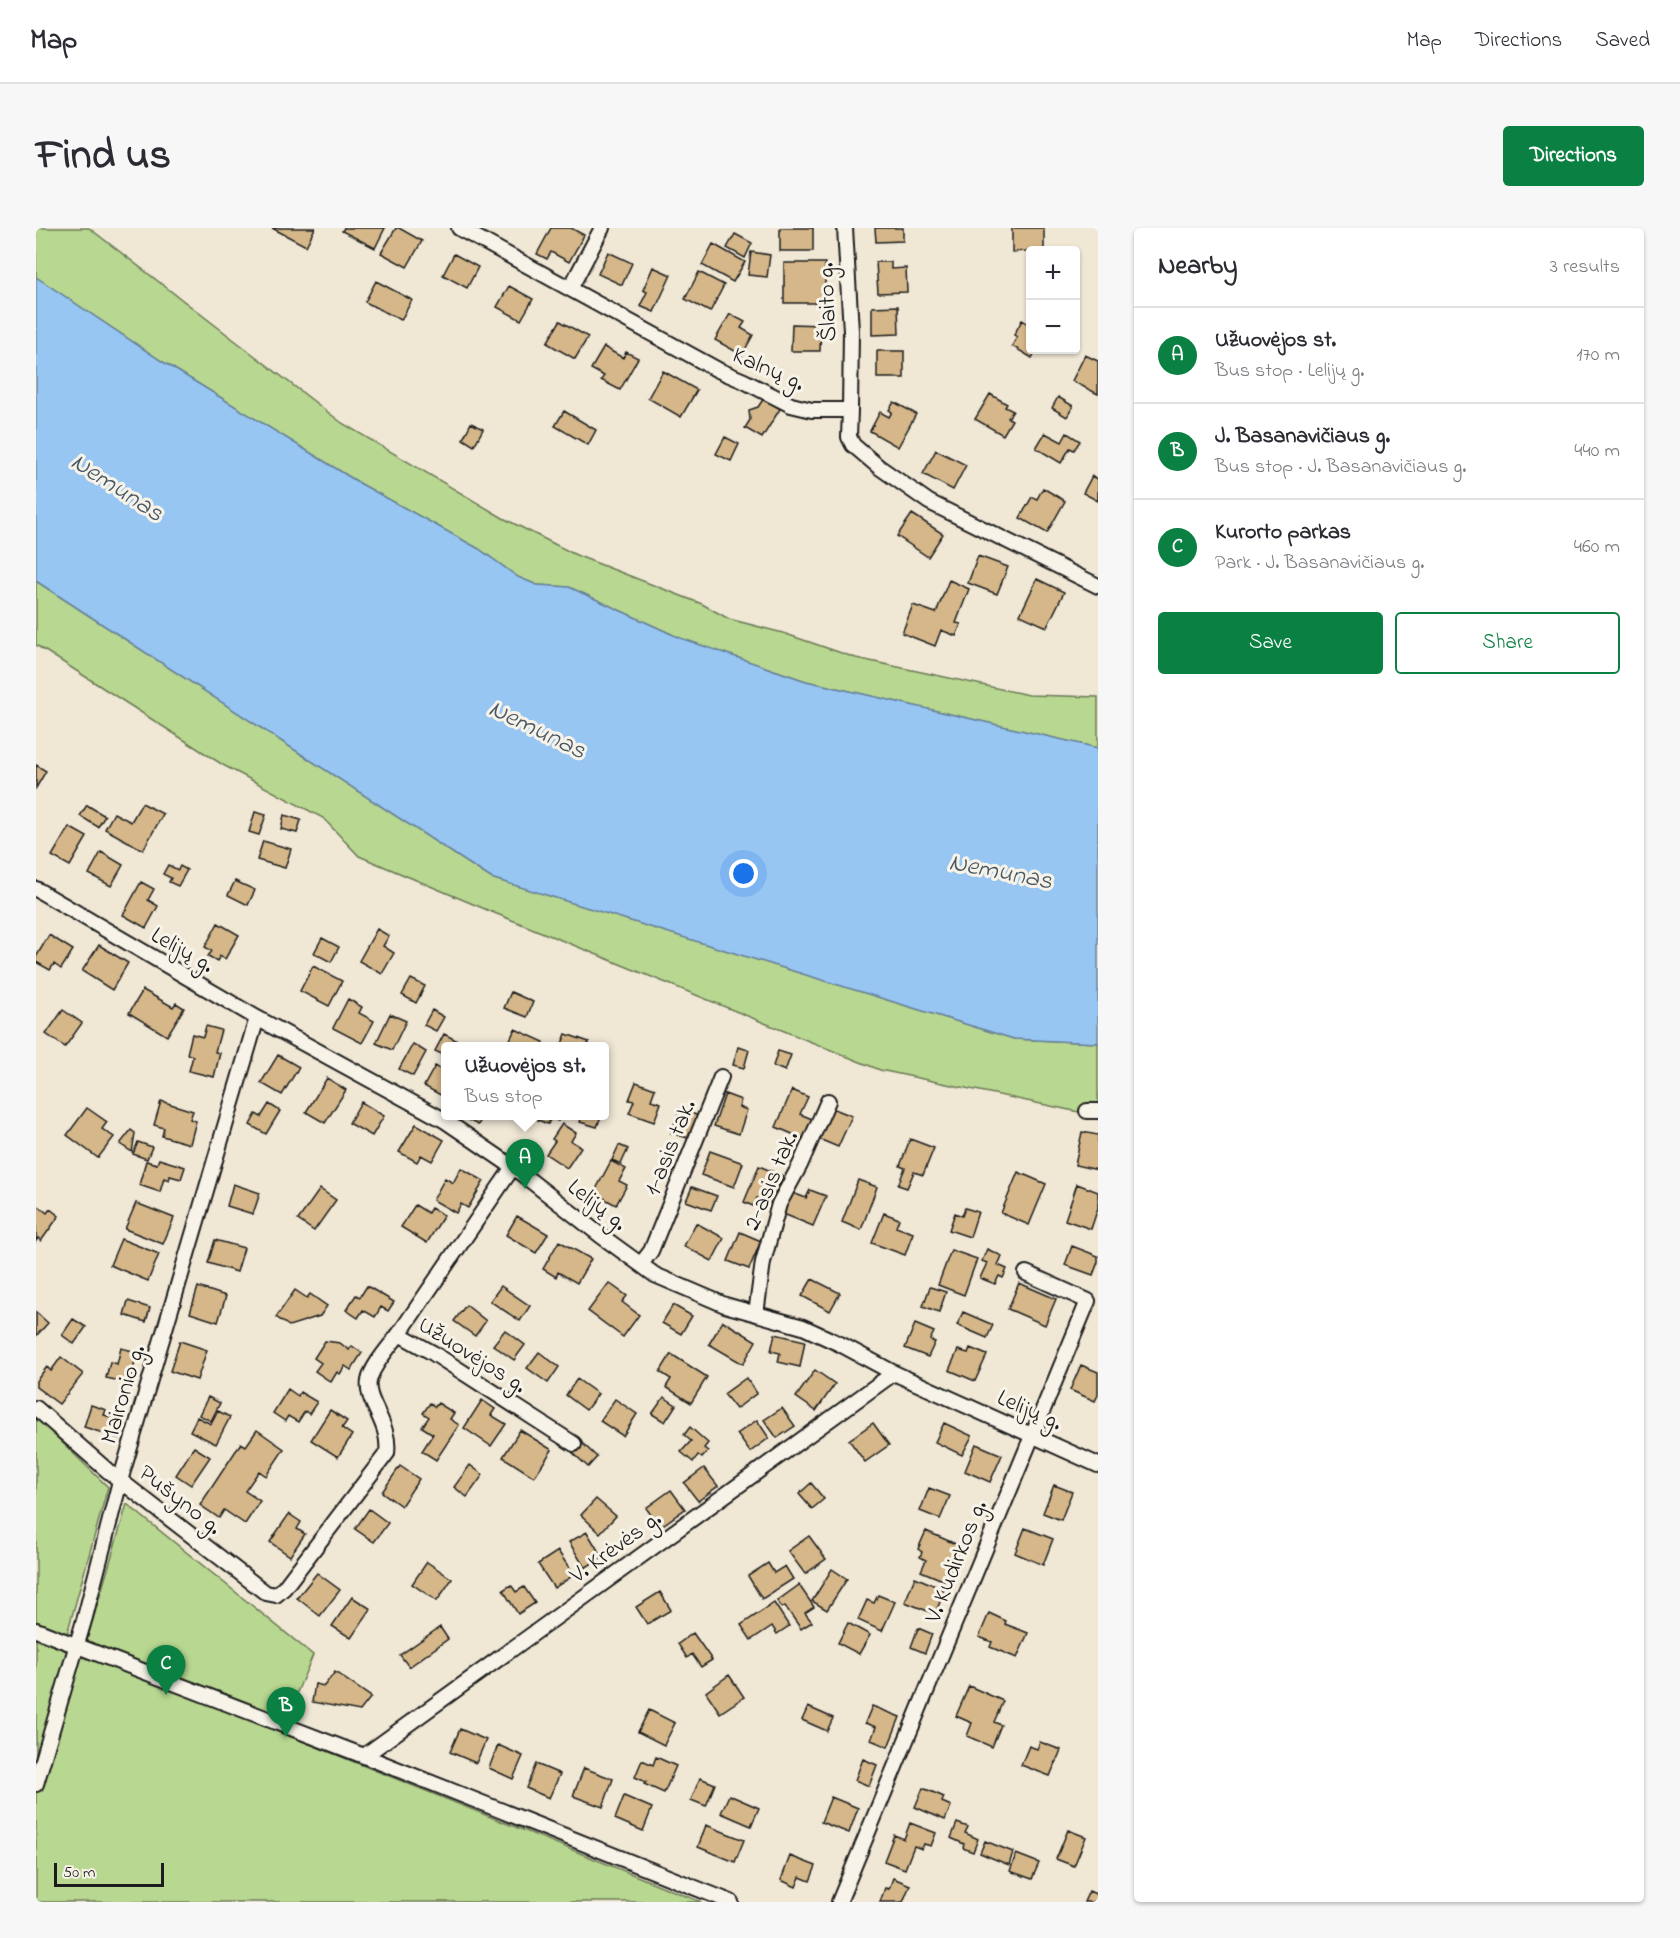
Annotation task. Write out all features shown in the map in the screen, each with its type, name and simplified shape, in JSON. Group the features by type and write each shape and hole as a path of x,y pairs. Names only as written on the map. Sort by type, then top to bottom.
{"street":[{"name":"Kalnų g.","path":"459,228 718,370 790,405 812,410 850,410"},
{"path":"570,289 602,228"},
{"name":"Šlaito g.","path":"845,228 851,331 850,410"},
{"path":"850,410 849,437 853,445 879,467 929,502 1098,586"},
{"name":"Lelijų g.","path":"36,890 257,1018 441,1118"},
{"name":"Maironio g.","path":"36,1784 76,1647 120,1480 257,1018"},
{"name":"1-asis tak.","path":"641,1264 651,1251 721,1077"},
{"name":"2-asis tak.","path":"756,1314 763,1262 779,1204 800,1165 828,1101"},
{"name":"Lelijų g.","path":"444,1120 513,1167 655,1275 725,1305 803,1328 842,1345 894,1373 1098,1465"},
{"path":"399,1334 513,1167"},
{"name":"V. Kudirkos g.","path":"839,1902 1088,1300 1026,1273"},
{"name":"Užuovėjos g.","path":"276,1595 284,1588 387,1453 389,1443 387,1431 368,1391 369,1379 399,1334 433,1353 574,1444"},
{"name":"V. Krėvės g.","path":"364,1756 894,1373"},
{"name":"Pušyno g.","path":"36,1408 120,1480 266,1593 276,1595"},
{"path":"36,1630 364,1756 731,1902"}],"green space":[{"path":"36,228 89,228 342,423 503,518 576,555 702,604 729,619 783,633 856,658 1029,695 1098,697 1098,748 806,681 680,638 569,587 537,585 517,577 479,549 361,484 163,362 36,277"},
{"path":"36,581 491,878 1014,1039 1098,1043 1098,1116 880,1070 359,856 323,818 223,765 36,645"},
{"path":"36,1417 108,1487 67,1634 36,1621"},
{"path":"127,1504 313,1655 280,1732 701,1902 36,1902 36,1639 82,1657"}],"water":[{"name":"Nemunas","path":"36,277 163,362 361,484 479,549 518,577 537,585 569,587 680,638 806,681 1098,748 1098,1043 1014,1039 491,878 36,581"}],"building":[{"path":"272,228 315,228 306,246"},
{"path":"344,228 385,228 375,248 342,231"},
{"path":"396,228 422,241 407,267 381,253"},
{"path":"551,228 571,228 584,235 569,262 551,252 547,259 537,254"},
{"path":"780,228 813,228 813,251 780,251"},
{"path":"875,228 903,228 903,241 876,242"},
{"path":"1012,228 1044,228 1044,246 1026,246 1026,251 1012,252"},
{"path":"735,234 752,243 745,258 727,248"},
{"path":"713,244 745,262 733,282 702,265"},
{"path":"608,252 632,263 622,285 598,274"},
{"path":"751,252 770,255 767,277 748,275"},
{"path":"454,254 478,267 467,288 443,275"},
{"path":"876,262 891,262 891,269 906,268 907,292 878,293"},
{"path":"784,263 825,263 825,303 784,303"},
{"path":"653,267 671,275 654,312 640,306 647,292 643,290"},
{"path":"699,272 724,285 710,312 685,299"},
{"path":"376,281 412,300 401,320 365,302"},
{"path":"509,286 533,299 521,320 497,307"},
{"path":"898,306 899,334 872,335 872,307"},
{"path":"730,314 745,322 741,328 753,335 742,355 715,340"},
{"path":"1022,320 1026,322 1026,354 1034,354 1032,358 1012,346 1017,337 1014,335"},
{"path":"560,321 588,337 575,359 547,343"},
{"path":"792,324 821,325 820,351 791,351"},
{"path":"604,347 623,358 626,352 638,358 620,390 601,380 604,376 591,369"},
{"path":"877,351 904,351 904,378 877,378"},
{"path":"1085,355 1098,361 1098,394 1072,381"},
{"path":"663,371 697,390 681,417 648,398"},
{"path":"990,394 1007,404 1005,407 1013,411 1008,418 1012,420 1003,435 975,419"},
{"path":"1058,397 1073,406 1067,417 1052,408"},
{"path":"764,398 780,409 762,438 745,428 750,420 749,410 758,407"},
{"path":"894,402 916,414 898,447 870,431 880,412 889,417 892,412 889,410"},
{"path":"564,411 596,430 588,445 555,426"},
{"path":"471,423 483,429 474,446 463,439"},
{"path":"1045,433 1062,442 1067,433 1080,441 1074,450 1070,448 1061,463 1036,448"},
{"path":"725,437 739,444 731,461 716,454"},
{"path":"936,450 966,465 953,490 923,474"},
{"path":"1092,476 1098,479 1098,501 1083,493"},
{"path":"1043,488 1065,501 1047,533 1020,518 1032,497 1037,499"},
{"path":"912,514 943,534 928,557 897,536"},
{"path":"978,556 1008,567 997,594 968,583"},
{"path":"1037,579 1064,592 1047,627 1020,615"},
{"path":"949,580 969,589 956,623 961,624 956,636 941,630 935,646 902,633 913,605 936,613"},
{"path":"36,765 46,771 36,788"},
{"path":"142,803 163,814 143,850 105,829 114,813 131,822"},
{"path":"87,805 105,816 98,827 80,816"},
{"path":"255,812 266,815 259,835 249,832"},
{"path":"284,815 301,820 297,833 281,829"},
{"path":"69,827 87,837 70,866 52,856"},
{"path":"263,841 291,849 285,868 257,860"},
{"path":"101,852 123,865 111,886 89,874"},
{"path":"168,865 178,870 180,866 187,870 178,886 169,882 171,878 163,874"},
{"path":"235,881 255,890 248,905 228,895"},
{"path":"141,882 154,889 148,900 158,906 146,928 123,915"},
{"path":"218,923 239,935 225,959 220,956 217,961 208,956 212,951 205,947"},
{"path":"377,929 389,936 383,946 394,953 382,974 359,961"},
{"path":"49,935 73,950 61,969 54,964 50,970 36,962 36,957"},
{"path":"322,938 339,947 331,962 314,953"},
{"path":"99,945 128,963 112,990 82,971"},
{"path":"313,966 342,981 329,1006 300,991"},
{"path":"411,979 425,986 416,1003 402,995"},
{"path":"143,990 173,1007 176,1003 184,1008 167,1036 129,1013"},
{"path":"511,992 533,1002 527,1017 504,1008"},
{"path":"348,999 362,1007 359,1013 374,1021 362,1043 333,1028"},
{"path":"63,1010 82,1023 65,1047 46,1034"},
{"path":"432,1010 444,1017 436,1031 424,1025"},
{"path":"390,1014 406,1021 392,1050 376,1043"},
{"path":"206,1026 221,1030 215,1052 220,1053 214,1077 189,1071 193,1056 187,1054 192,1034 203,1037"},
{"path":"515,1029 544,1042 509,1042"},
{"path":"444,1034 456,1040 455,1042 441,1042 441,1054 435,1051"},
{"path":"566,1034 589,1042 563,1042"},
{"path":"413,1044 426,1052 413,1076 399,1069"},
{"path":"738,1047 749,1050 744,1068 733,1065"},
{"path":"778,1051 791,1055 785,1071 773,1066"},
{"path":"278,1055 299,1067 282,1095 261,1083"},
{"path":"435,1066 441,1069 441,1095 424,1086"},
{"path":"327,1078 346,1090 325,1123 306,1112"},
{"path":"636,1082 655,1089 651,1100 661,1103 654,1122 629,1113 634,1101 629,1100"},
{"path":"792,1090 808,1097 800,1114 812,1119 804,1139 776,1127"},
{"path":"725,1094 741,1100 739,1107 747,1110 739,1134 714,1126"},
{"path":"161,1101 193,1111 190,1119 196,1121 190,1144 162,1136 164,1128 154,1125"},
{"path":"361,1102 384,1116 372,1136 349,1123"},
{"path":"269,1104 280,1111 266,1134 250,1125 256,1114 261,1117"},
{"path":"87,1108 107,1122 102,1129 114,1137 98,1158 67,1135"},
{"path":"832,1108 852,1116 838,1147 819,1139"},
{"path":"680,1109 699,1116 691,1139 671,1133"},
{"path":"468,1120 481,1120 478,1125"},
{"path":"538,1120 550,1120 548,1124"},
{"path":"581,1120 600,1120 597,1127 580,1122"},
{"path":"416,1124 444,1140 432,1161 421,1155 417,1162 399,1152"},
{"path":"562,1124 576,1133 571,1141 581,1147 567,1168 546,1154 555,1141 552,1139"},
{"path":"131,1130 135,1133 132,1152 120,1144"},
{"path":"1082,1132 1098,1135 1098,1170 1075,1165"},
{"path":"910,1139 934,1148 923,1175 914,1172 907,1188 898,1185 905,1168 900,1166"},
{"path":"138,1142 152,1147 147,1159 133,1154"},
{"path":"619,1145 628,1149 621,1164 612,1160"},
{"path":"710,1151 743,1163 734,1187 701,1175"},
{"path":"159,1159 185,1167 181,1179 170,1176 169,1180 164,1178 160,1192 139,1185 146,1161 157,1164"},
{"path":"611,1161 626,1169 619,1181 627,1185 616,1205 594,1193"},
{"path":"759,1166 783,1176 771,1204 757,1198 753,1206 744,1202"},
{"path":"461,1168 484,1181 468,1208 461,1204 456,1213 433,1200 445,1178 453,1183"},
{"path":"1018,1172 1046,1184 1029,1225 1001,1213"},
{"path":"858,1180 877,1187 861,1230 842,1222"},
{"path":"233,1184 260,1193 253,1214 227,1206"},
{"path":"1077,1184 1098,1192 1098,1208 1091,1229 1065,1220"},
{"path":"692,1187 717,1196 711,1210 686,1201"},
{"path":"320,1189 336,1200 314,1231 298,1220"},
{"path":"810,1190 826,1196 813,1226 781,1213 790,1192 806,1198"},
{"path":"136,1203 174,1218 163,1244 125,1229"},
{"path":"36,1204 47,1213 50,1209 59,1216 41,1241 38,1238 36,1241"},
{"path":"415,1205 428,1213 431,1208 444,1215 427,1243 401,1227"},
{"path":"965,1208 978,1212 970,1237 949,1230 955,1213 962,1216"},
{"path":"884,1213 899,1219 896,1227 913,1233 905,1255 872,1243"},
{"path":"517,1216 548,1234 536,1253 506,1235"},
{"path":"696,1223 724,1238 712,1261 684,1246"},
{"path":"740,1232 761,1241 749,1269 728,1261"},
{"path":"121,1239 159,1254 148,1281 110,1265"},
{"path":"215,1240 244,1248 237,1272 208,1263"},
{"path":"559,1241 591,1259 577,1283 558,1272 556,1277 543,1269"},
{"path":"1072,1246 1098,1256 1093,1275 1065,1265"},
{"path":"987,1249 1002,1256 998,1265 1007,1269 1003,1278 999,1276 995,1284 980,1278 987,1263 982,1261"},
{"path":"951,1250 977,1259 964,1295 938,1285"},
{"path":"812,1279 840,1293 830,1311 802,1296"},
{"path":"609,1283 627,1296 622,1302 639,1315 623,1337 588,1311"},
{"path":"1019,1283 1056,1299 1045,1325 1008,1309"},
{"path":"367,1286 394,1302 388,1311 381,1307 375,1317 363,1310 358,1318 346,1310 356,1295 360,1297"},
{"path":"501,1286 530,1306 520,1321 490,1301"},
{"path":"198,1287 226,1296 218,1322 190,1313"},
{"path":"930,1287 946,1292 939,1312 923,1306"},
{"path":"295,1290 307,1298 310,1294 327,1306 320,1316 289,1326 276,1317"},
{"path":"128,1301 150,1308 146,1322 124,1315"},
{"path":"466,1305 486,1321 475,1336 454,1321"},
{"path":"673,1305 692,1316 681,1334 662,1323"},
{"path":"36,1312 48,1323 36,1336"},
{"path":"963,1312 993,1325 987,1338 957,1325"},
{"path":"73,1319 86,1327 74,1344 62,1335"},
{"path":"723,1321 756,1341 743,1364 709,1344"},
{"path":"915,1324 934,1332 930,1340 935,1342 928,1357 905,1348"},
{"path":"505,1330 525,1345 514,1360 493,1345"},
{"path":"775,1334 805,1341 800,1367 778,1362 780,1353 771,1351"},
{"path":"180,1341 207,1350 197,1380 170,1371"},
{"path":"325,1341 340,1343 349,1350 352,1346 362,1353 351,1370 345,1366 340,1374 337,1372 331,1382 315,1371 321,1363 314,1358"},
{"path":"121,1348 137,1352 130,1383 106,1378 110,1362 117,1364"},
{"path":"970,1348 987,1355 975,1381 949,1370 958,1350 968,1353"},
{"path":"539,1352 559,1367 548,1383 527,1368"},
{"path":"671,1354 707,1377 691,1403 666,1387 671,1379 660,1372"},
{"path":"61,1357 83,1374 59,1404 36,1387 36,1381 47,1367 51,1371"},
{"path":"1081,1365 1098,1372 1098,1395 1095,1401 1070,1390"},
{"path":"815,1370 835,1384 816,1411 796,1397"},
{"path":"746,1378 757,1393 736,1409 724,1394"},
{"path":"577,1379 598,1394 586,1410 566,1395"},
{"path":"288,1389 298,1396 300,1392 317,1402 309,1414 305,1411 298,1422 288,1416 285,1421 273,1413"},
{"path":"208,1397 220,1403 211,1421 199,1415"},
{"path":"664,1397 676,1405 665,1422 652,1414"},
{"path":"615,1399 637,1414 623,1436 600,1421"},
{"path":"482,1400 495,1409 491,1415 506,1424 491,1446 464,1428"},
{"path":"430,1403 435,1407 438,1403 454,1413 450,1419 459,1425 436,1460 422,1451 433,1434 422,1427 429,1417 423,1413"},
{"path":"91,1405 106,1410 104,1415 124,1421 119,1438 84,1427"},
{"path":"782,1408 795,1426 777,1438 764,1420"},
{"path":"330,1410 347,1421 342,1428 352,1435 338,1457 311,1440"},
{"path":"218,1411 230,1417 216,1444 190,1431 197,1417 211,1424"},
{"path":"757,1420 769,1438 750,1452 737,1434"},
{"path":"873,1423 889,1445 865,1462 849,1440"},
{"path":"944,1423 972,1436 962,1455 935,1442"},
{"path":"690,1427 708,1443 704,1448 708,1451 702,1458 698,1455 693,1462 681,1452 691,1441 684,1435"},
{"path":"257,1430 284,1449 266,1476 259,1471 245,1491 260,1501 245,1524 224,1510 219,1518 200,1505 241,1443 246,1446"},
{"path":"520,1430 552,1450 534,1477 503,1457"},
{"path":"581,1442 597,1457 588,1467 572,1452"},
{"path":"976,1444 1002,1455 990,1482 965,1471"},
{"path":"194,1447 210,1457 191,1485 176,1475"},
{"path":"470,1465 483,1475 467,1497 454,1487"},
{"path":"400,1466 419,1479 401,1506 382,1492"},
{"path":"704,1468 718,1486 698,1501 684,1483"},
{"path":"811,1483 824,1499 812,1509 799,1494"},
{"path":"1054,1485 1072,1492 1061,1520 1043,1513"},
{"path":"929,1488 950,1496 940,1519 920,1511"},
{"path":"671,1490 685,1509 660,1527 646,1508"},
{"path":"596,1499 616,1516 600,1533 581,1515"},
{"path":"369,1509 388,1523 374,1542 355,1529"},
{"path":"289,1514 301,1522 297,1529 305,1534 290,1556 270,1542"},
{"path":"1025,1528 1053,1539 1043,1565 1015,1553"},
{"path":"926,1531 960,1546 945,1581 921,1571 926,1560 920,1557 922,1552 918,1549"},
{"path":"587,1532 602,1557 585,1568 569,1542"},
{"path":"809,1536 826,1559 805,1574 788,1551"},
{"path":"558,1551 574,1575 554,1588 538,1564"},
{"path":"427,1562 452,1579 437,1601 412,1584"},
{"path":"768,1563 774,1573 785,1566 793,1579 762,1599 748,1576"},
{"path":"832,1569 847,1579 827,1610 812,1601"},
{"path":"317,1573 340,1590 320,1616 297,1598"},
{"path":"915,1577 945,1590 935,1614 905,1602"},
{"path":"511,1585 516,1592 524,1587 535,1603 518,1614 503,1590"},
{"path":"799,1585 814,1607 805,1613 812,1622 801,1629 785,1606 782,1608 777,1601"},
{"path":"660,1592 671,1610 647,1624 636,1607"},
{"path":"878,1595 895,1602 882,1631 858,1620 867,1600 874,1603"},
{"path":"352,1597 371,1609 351,1638 332,1626"},
{"path":"774,1603 789,1626 777,1634 772,1626 751,1640 741,1625"},
{"path":"989,1613 1006,1621 1005,1624 1028,1633 1017,1658 990,1647 992,1642 979,1637"},
{"path":"848,1623 870,1635 859,1654 838,1643"},
{"path":"440,1627 448,1639 409,1667 400,1655"},
{"path":"918,1628 932,1634 925,1653 911,1647"},
{"path":"693,1633 712,1660 701,1667 692,1654 687,1658 678,1644"},
{"path":"335,1672 371,1697 360,1711 312,1702 315,1684 324,1686"},
{"path":"729,1675 744,1697 720,1713 706,1692"},
{"path":"969,1686 1003,1701 994,1722 1001,1725 992,1747 967,1736 972,1723 956,1716"},
{"path":"872,1706 900,1717 888,1747 871,1740 876,1727 865,1723"},
{"path":"808,1707 833,1718 827,1731 802,1720"},
{"path":"649,1710 675,1723 664,1745 638,1732"},
{"path":"460,1729 486,1740 476,1763 450,1752"},
{"path":"1040,1742 1061,1750 1050,1776 1021,1765 1029,1746 1037,1749"},
{"path":"498,1745 523,1756 513,1779 489,1768"},
{"path":"656,1757 676,1766 664,1793 635,1777 642,1760 653,1765"},
{"path":"863,1759 877,1765 869,1786 855,1780"},
{"path":"536,1764 560,1774 549,1798 526,1788"},
{"path":"584,1768 613,1779 603,1807 573,1796"},
{"path":"700,1778 715,1784 706,1806 691,1800"},
{"path":"923,1788 944,1797 942,1802 951,1806 945,1820 915,1807"},
{"path":"729,1795 759,1808 751,1826 721,1813"},
{"path":"624,1796 652,1808 643,1831 615,1819"},
{"path":"831,1797 858,1808 849,1833 821,1822"},
{"path":"910,1823 936,1833 931,1846 924,1844 922,1849 914,1846 905,1869 884,1861 894,1835 904,1839"},
{"path":"957,1823 968,1827 965,1833 978,1839 973,1852 963,1848 964,1844 951,1838"},
{"path":"706,1825 744,1840 735,1862 698,1847"},
{"path":"1068,1830 1086,1837 1074,1866 1056,1859"},
{"path":"985,1841 1013,1852 1009,1865 980,1853"},
{"path":"1016,1854 1039,1863 1032,1879 1010,1871"},
{"path":"790,1856 816,1866 810,1881 800,1877 796,1887 781,1880"},
{"path":"893,1878 910,1885 903,1902 880,1902 885,1888 889,1889"},
{"path":"1089,1891 1098,1895 1098,1902 1084,1902"}],"place":[{"name":"Užuovėjos st.","path":"525,1189"},
{"name":"Kurorto parkas","path":"166,1695"},
{"name":"J. Basanavičiaus g.","path":"286,1737"}]}
